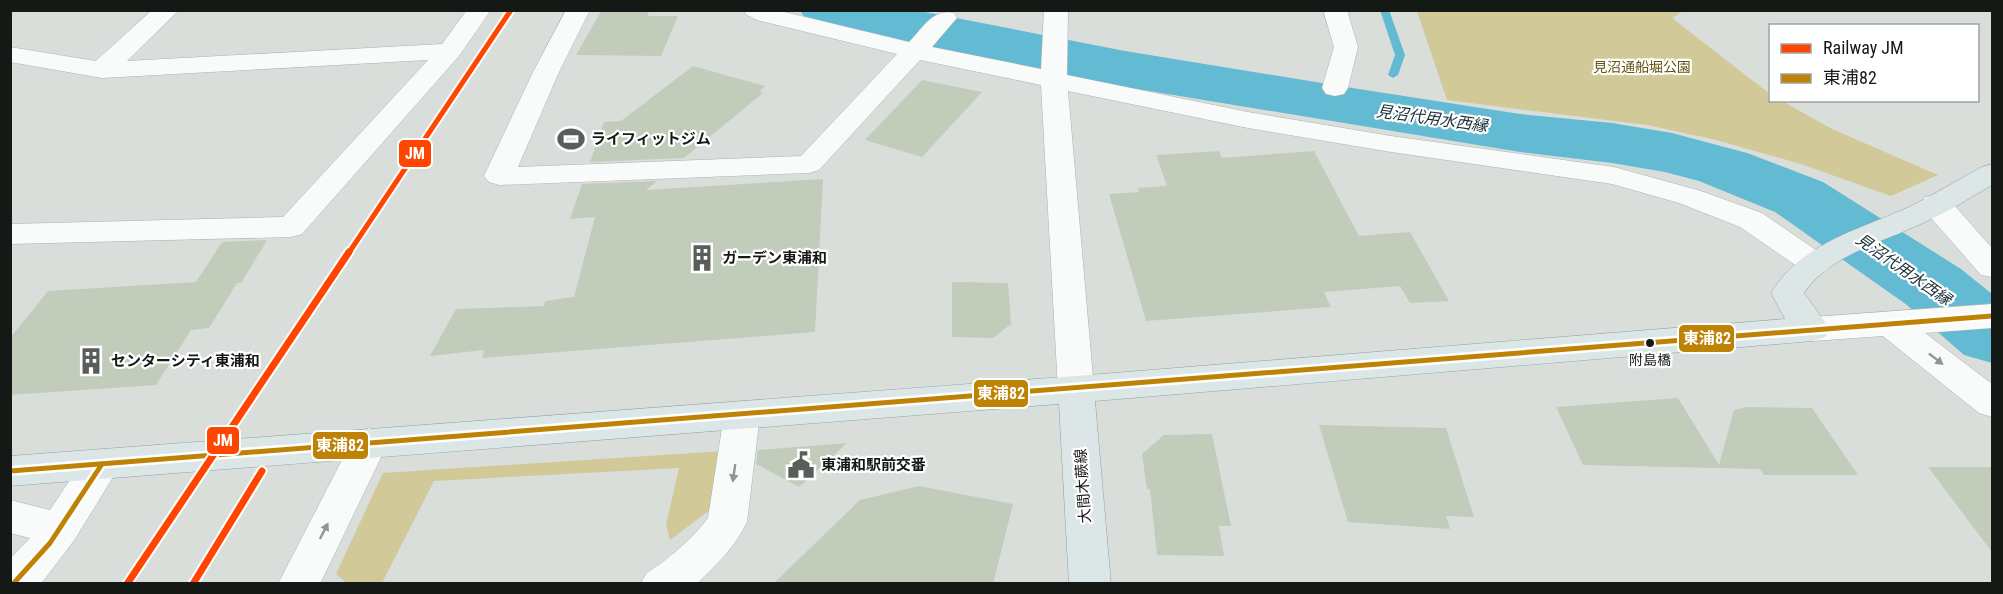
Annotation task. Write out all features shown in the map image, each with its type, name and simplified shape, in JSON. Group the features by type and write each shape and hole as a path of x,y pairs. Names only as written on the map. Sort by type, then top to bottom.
{"main road":[{"path":"1813,329 1792,305 1787,292 1792,283 1824,259 1936,204 1992,173"},
{"path":"10,471 1076,389 1813,329"},
{"name":"大間木蕨線","path":"1076,389 1090,584"}],"street":[{"path":"102,70 167,10"},
{"path":"10,234 291,227 450,51 479,10"},
{"path":"578,10 546,72 499,176 809,164 945,18"},
{"path":"755,10 765,15 915,51 1259,122 1403,146 1614,176 1690,197 1751,220 1824,259"},
{"path":"1056,10 1054,14 1056,37 1054,81 1076,389"},
{"path":"1335,10 1346,47 1335,88"},
{"path":"10,54 102,70 450,51"},
{"path":"1936,204 1992,267"},
{"path":"1813,329 1992,316"},
{"path":"1902,322 1992,403"},
{"path":"662,584 678,575 716,540 727,522 742,415"},
{"path":"299,584 369,443"},
{"path":"12,584 22,576 51,540 102,464"},
{"path":"10,516 43,524 51,540"}],"green space":[{"name":"見沼通船堀公園","path":"1417,11 1683,11 1672,18 1769,93 1769,102 1784,102 1832,129 1938,175 1891,196 1801,164 1712,139 1647,125 1447,100"},
{"path":"725,451 719,503 670,540 666,525 679,468 434,481 382,583 347,583 336,574 383,473"}],"building":[{"path":"602,10 650,10 647,16 678,16 661,56 576,55"},
{"path":"693,66 765,86 759,92 763,93 684,158 590,162 604,122 621,121"},
{"path":"922,80 982,92 922,157 865,140"},
{"path":"1219,151 1222,158 1314,151 1359,236 1410,232 1449,301 1410,303 1400,286 1324,292 1331,307 1146,321 1109,194 1139,192 1138,188 1167,186 1156,155"},
{"name":"ガーデン東浦和","path":"823,179 815,332 482,358 484,350 430,356 456,309 544,306 545,301 574,297 595,217 570,219 582,184 657,181 646,190"},
{"name":"センターシティ東浦和","path":"267,240 241,283 237,283 209,328 191,330 156,385 10,395 10,338 48,291 196,282 222,242"},
{"path":"952,282 1008,283 1011,324 993,338 952,337"},
{"path":"1678,398 1719,465 1734,410 1747,407 1812,408 1858,475 1764,475 1760,469 1583,465 1556,407"},
{"path":"1319,425 1446,428 1474,517 1446,516 1450,529 1348,522"},
{"path":"1212,434 1231,526 1219,526 1224,556 1157,555 1150,489 1147,489 1142,454 1164,435"},
{"path":"847,443 799,487 756,464 758,450"},
{"path":"1928,467 1992,467 1992,552"},
{"path":"919,486 1013,504 993,584 773,584 860,500"}],"waterway":[{"name":"見沼代用水西縁","path":"827,10 1125,69 1520,133 1612,143 1672,153 1723,167 1799,197 1934,287 1992,335"},
{"path":"1384,10 1400,55 1393,75"}],"rail line":[{"name":"JM","path":"127,584 511,10"},
{"name":"JM","path":"193,584 262,471"}],"transit line":[{"name":"東浦82","path":"10,471 1992,316"},
{"name":"東浦82","path":"13,584 50,543 102,464"}],"place":[{"name":"ライフィットジム","path":"571,139"},
{"name":"ガーデン東浦和","path":"702,258"},
{"name":"附島橋","path":"1650,343"},
{"name":"センターシティ東浦和","path":"91,361"},
{"name":"東浦和駅前交番","path":"801,465"}]}
